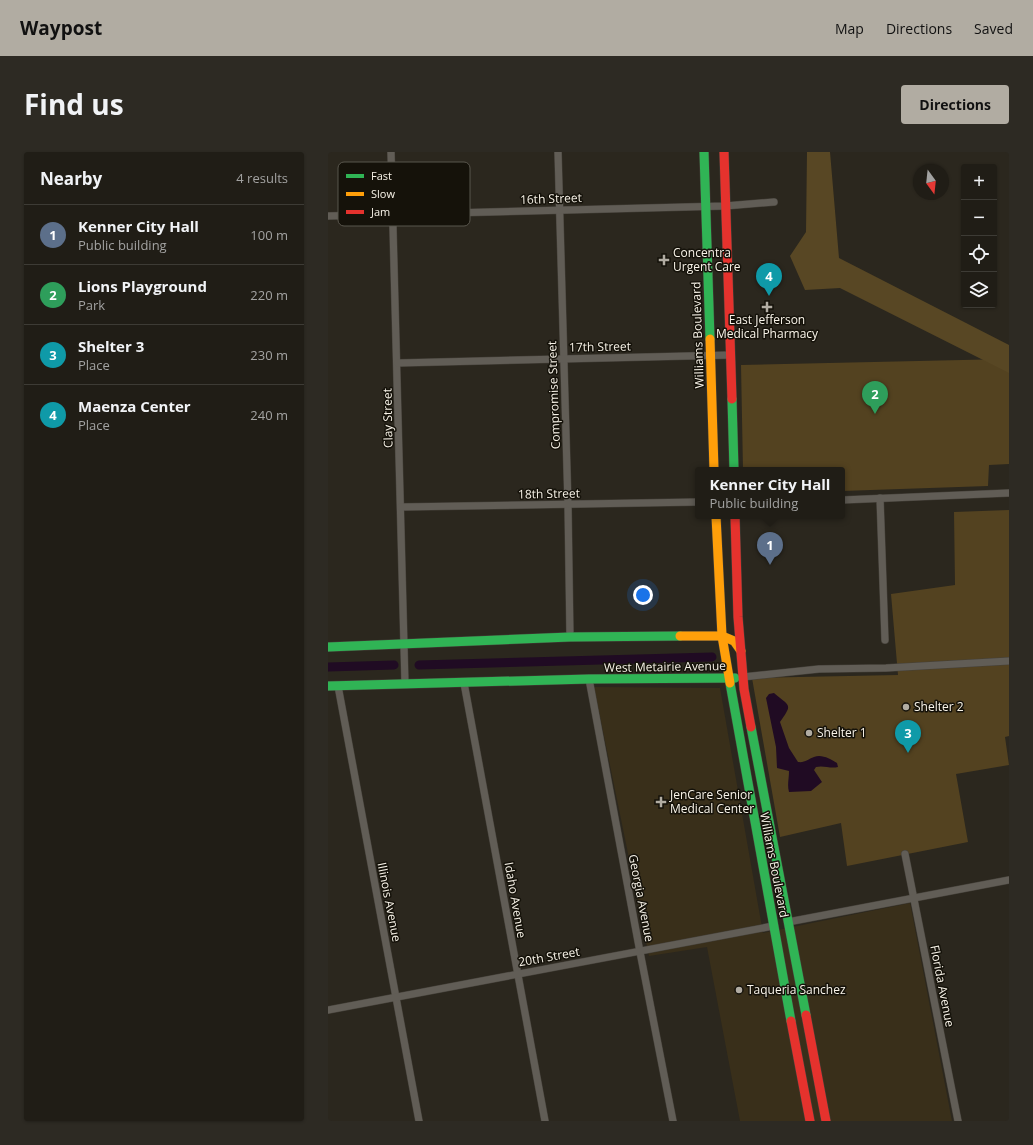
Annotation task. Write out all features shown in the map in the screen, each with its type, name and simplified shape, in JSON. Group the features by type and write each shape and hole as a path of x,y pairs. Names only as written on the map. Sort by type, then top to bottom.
{"main road":[{"name":"Williams Boulevard","path":"704,152 714,467"},
{"path":"724,152 734,467"},
{"name":"Williams Boulevard","path":"716,519 722,636 728,678 810,1121"},
{"name":"Williams Boulevard","path":"735,519 744,689 826,1121"},
{"path":"718,551 736,549"},
{"path":"328,647 570,637 722,636 734,641 741,651"},
{"name":"West Metairie Avenue","path":"328,686 589,679 743,677"},
{"path":"765,882 774,891 778,910 782,917 788,922"},
{"path":"774,926 780,928 786,945 793,952"}],"street":[{"name":"Clay Street","path":"391,152 391,162"},
{"name":"Compromise Street","path":"558,152 568,505 570,637"},
{"name":"16th Street","path":"470,212 725,206 774,202"},
{"name":"16th Street","path":"328,216 338,216"},
{"name":"Clay Street","path":"392,226 398,362 405,684"},
{"name":"17th Street","path":"398,362 731,355"},
{"path":"845,500 1009,493"},
{"path":"880,498 885,640"},
{"name":"18th Street","path":"401,507 695,502"},
{"name":"West Metairie Avenue","path":"743,677 819,669 886,668 1009,661"},
{"name":"Georgia Avenue","path":"589,679 640,952 674,1121"},
{"name":"Idaho Avenue","path":"464,683 545,1121"},
{"name":"Illinois Avenue","path":"338,686 419,1121"},
{"name":"Florida Avenue","path":"905,854 958,1121"},
{"path":"788,922 1009,880"},
{"name":"20th Street","path":"328,1010 774,926"}],"shaded area":[{"path":"807,152 830,152 839,258 1009,345 1009,373 840,288 805,290 790,256 806,232"},
{"path":"1007,359 1009,360 1009,464 989,465 988,486 845,491 845,467 743,467 741,365"},
{"path":"1009,510 1009,736 1005,737 1009,765 956,774 968,842 847,866 841,823 780,837 752,678 898,675 891,594 955,585 954,512"},
{"path":"594,687 720,688 763,933 910,903 952,1121 740,1121 707,947 649,956"},
{"path":"774,693 788,706 787,711 780,722 789,748 798,762 803,762 820,756 826,757 837,763 838,767 816,767 814,770 822,782 811,791 789,792 789,771 777,768 776,747 766,698 769,694"}],"waterway":[{"path":"419,665 712,657"},
{"path":"328,667 394,665"}],"traffic: fast":[{"path":"704,152 710,339"},
{"path":"732,399 734,467"},
{"path":"328,647 570,637 680,636"},
{"path":"328,686 589,679 735,678"},
{"path":"730,683 791,1021"},
{"path":"751,727 806,1015"}],"traffic: slow":[{"path":"710,339 714,467"},
{"path":"716,519 722,636 730,683"},
{"path":"680,636 722,636 734,641 741,651"}],"traffic: jam":[{"path":"724,152 732,399"},
{"path":"735,519 738,617 744,689 751,727"},
{"path":"806,1015 826,1121"},
{"path":"791,1021 810,1121"}],"place":[{"name":"Concentra Urgent Care","path":"664,260"},
{"name":"Maenza Center","path":"769,296"},
{"name":"East Jefferson Medical Pharmacy","path":"767,307"},
{"name":"Lions Playground","path":"875,414"},
{"name":"Kenner City Hall","path":"770,565"},
{"name":"Shelter 2","path":"906,707"},
{"name":"Shelter 1","path":"809,733"},
{"name":"Shelter 3","path":"908,753"},
{"name":"JenCare Senior Medical Center","path":"661,802"},
{"name":"Taqueria Sanchez","path":"739,990"}]}
